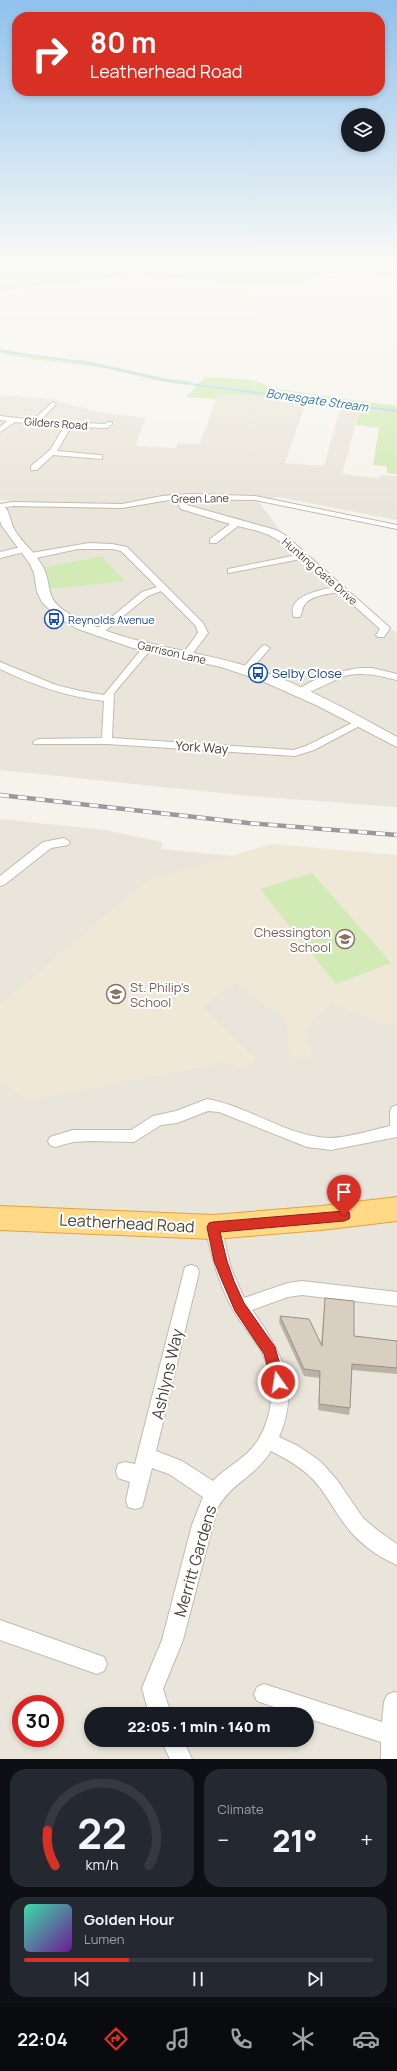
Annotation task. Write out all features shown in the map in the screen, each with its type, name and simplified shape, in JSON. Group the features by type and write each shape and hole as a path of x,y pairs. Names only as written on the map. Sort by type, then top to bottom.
{"highway":[{"name":"Leatherhead Road","path":"0,1218 213,1227 349,1215 397,1209"}],"street":[{"path":"35,422 54,406"},
{"name":"Gilders Road","path":"0,418 35,422 108,426"},
{"path":"0,430 13,420"},
{"path":"34,468 51,453 68,424"},
{"path":"51,453 90,455 98,458"},
{"name":"Green Lane","path":"0,506 13,504 122,506 177,497 255,498 397,527"},
{"name":"Hunting Gate Drive","path":"177,497 184,507 236,523 273,532 385,628 381,635"},
{"name":"Garrison Lane","path":"0,506 8,529 28,552 40,572 42,591 46,599 70,620 97,632 148,647 246,670 301,693 397,743"},
{"path":"213,541 236,523"},
{"path":"0,555 95,544 108,544 124,549 200,624 203,633 187,655"},
{"path":"231,572 302,556"},
{"path":"97,632 145,594 163,588"},
{"path":"297,615 297,606 309,596 339,589"},
{"path":"106,741 109,693 148,647"},
{"path":"246,670 265,648"},
{"path":"0,665 45,684 79,694 108,698"},
{"path":"301,693 324,678 346,673 376,672 388,673 397,677"},
{"name":"York Way","path":"38,742 106,741 295,753 310,748 360,723"},
{"path":"0,882 47,845 64,842"},
{"path":"55,1141 73,1136 134,1136 158,1120 177,1117 207,1105 220,1107 307,1141 331,1144 397,1131"},
{"path":"397,1111 397,1125"},
{"name":"Merritt Gardens","path":"158,1707 152,1688 162,1671 180,1617 201,1529 214,1494 234,1475 247,1466 268,1441 274,1429 280,1394 276,1370 270,1351 240,1307 220,1261 213,1227"},
{"name":"Ashlyns Way","path":"135,1500 133,1473 147,1458 192,1292 191,1272"},
{"path":"240,1307 288,1290 302,1288 397,1299"},
{"path":"268,1441 283,1447 307,1462 326,1480 361,1530 381,1546 397,1555"},
{"path":"147,1458 166,1462 185,1472 214,1494"},
{"path":"0,1630 97,1664"},
{"path":"264,1694 391,1734"},
{"path":"392,1759 391,1734 394,1702"},
{"path":"175,1747 181,1759"}],"shaded area":[{"path":"218,394 307,399 285,463 324,466 342,403 361,405 342,474 378,478 380,475 397,476 397,520 278,497 259,502 279,529 397,634 397,807 249,796 0,770 0,512 4,508 13,508 12,501 0,500 0,395 52,399 97,412 146,418 135,446 176,448 178,443 200,444"},
{"path":"0,819 105,830 162,842 161,849 233,856 397,859 397,1759 0,1759"},
{"path":"272,844 397,855 397,1026 385,1024 332,1004 306,1028 312,1057 289,1058 287,1021 236,983 202,1007 256,1059 245,1070 227,1062 34,1099 31,1103 0,1082 0,1005 146,881"}],"green space":[{"path":"0,348 38,357 89,361 168,379 191,381 186,385 154,380 105,368 15,357 0,353"},
{"path":"205,377 248,380 264,384 271,388 397,406 397,474 387,473 387,466 373,465 379,428 356,425 361,405 306,403 307,399 219,394 216,399 186,397"},
{"path":"101,556 125,581 48,589 45,567"},
{"path":"312,873 391,963 336,984 260,889"}],"building":[{"path":"325,1298 354,1301 354,1336 397,1341 397,1368 352,1364 350,1408 319,1404 320,1371 304,1369 280,1316 309,1319 322,1346"}],"waterway":[{"name":"Bonesgate Stream","path":"0,351 89,363 169,381 250,392"},
{"name":"Bonesgate Stream","path":"242,391 397,411"}],"railway":[{"path":"0,795 248,823 397,835"}],"place":[{"name":"Reynolds Avenue","path":"54,619"},
{"name":"Selby Close","path":"258,673"},
{"name":"Chessington School","path":"345,939"},
{"name":"St. Philip's School","path":"116,994"}],"route":[{"path":"278,1382 270,1351 240,1307 228,1281 220,1261 213,1227 344,1216"}]}
